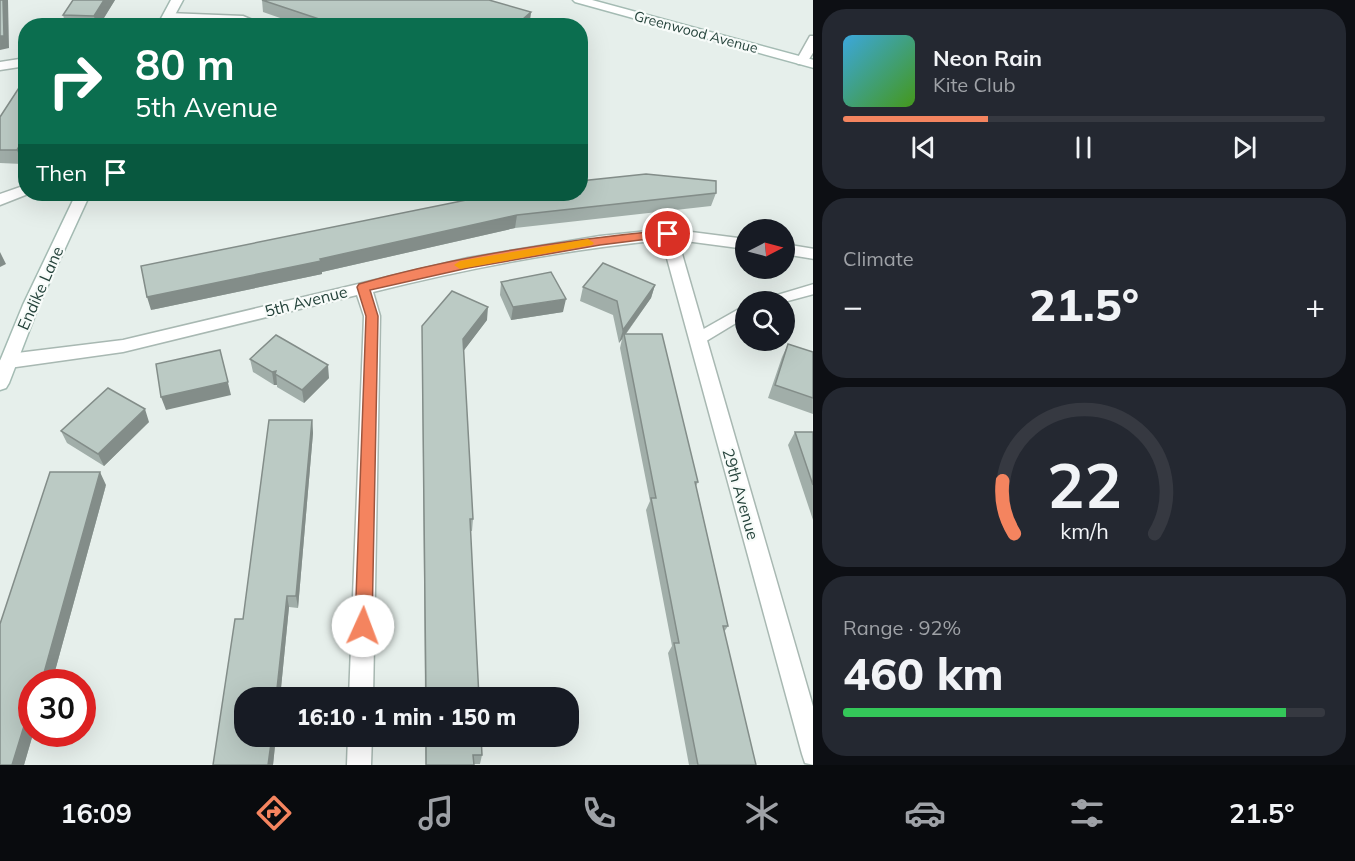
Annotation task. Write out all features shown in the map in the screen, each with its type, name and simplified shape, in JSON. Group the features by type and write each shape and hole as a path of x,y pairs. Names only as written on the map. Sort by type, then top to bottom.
{"street":[{"path":"168,18 177,0"},
{"name":"Greenwood Avenue","path":"579,0 808,62"},
{"path":"808,62 813,39"},
{"path":"0,66 18,63"},
{"path":"0,200 18,192"},
{"name":"Endike Lane","path":"0,383 31,305 80,201"},
{"name":"5th Avenue","path":"9,361 123,346 479,261 600,241 668,234 735,243"},
{"name":"29th Avenue","path":"668,234 813,754"},
{"path":"795,251 813,254"},
{"path":"361,687 372,316 363,287"},
{"path":"359,765 360,747"}],"lane":[{"path":"795,294 813,289"},
{"path":"698,339 735,317"}],"building":[{"path":"0,0 3,0 4,36 0,36"},
{"path":"73,0 104,0 94,16 63,15"},
{"path":"262,0 489,0 531,12 524,18 316,18"},
{"path":"18,89 17,150 0,150 0,117"},
{"path":"646,174 716,181 716,193 517,215 320,259 321,261 147,297 141,266 461,201 588,201 588,180"},
{"path":"603,263 655,285 623,330 617,301 583,287"},
{"path":"551,272 566,299 513,307 501,282"},
{"path":"452,291 488,307 463,339 473,519 470,519 478,687 426,687 422,326"},
{"path":"624,334 662,334 698,482 695,482 728,626 723,626 756,765 698,765 674,643 679,643 651,498 656,498"},
{"path":"276,335 328,365 302,390 275,374 276,371 272,372 250,359"},
{"path":"795,346 813,352 813,398 775,385 786,351 795,351"},
{"path":"220,350 228,382 161,397 156,364"},
{"path":"108,388 145,409 98,454 61,431"},
{"path":"269,420 312,420 296,596 287,596 277,687 234,687 234,747 270,747 268,765 213,765 235,619 243,619"},
{"path":"795,432 813,432 813,485"},
{"path":"50,472 100,472 45,669 18,669 18,746 12,765 0,765 0,624"},
{"path":"426,747 482,747 482,755 473,755 474,765 426,765"}],"slow traffic":[{"path":"460,265 588,243"}],"route":[{"path":"363,626 372,316 363,287 468,263 600,241 668,234"}]}
